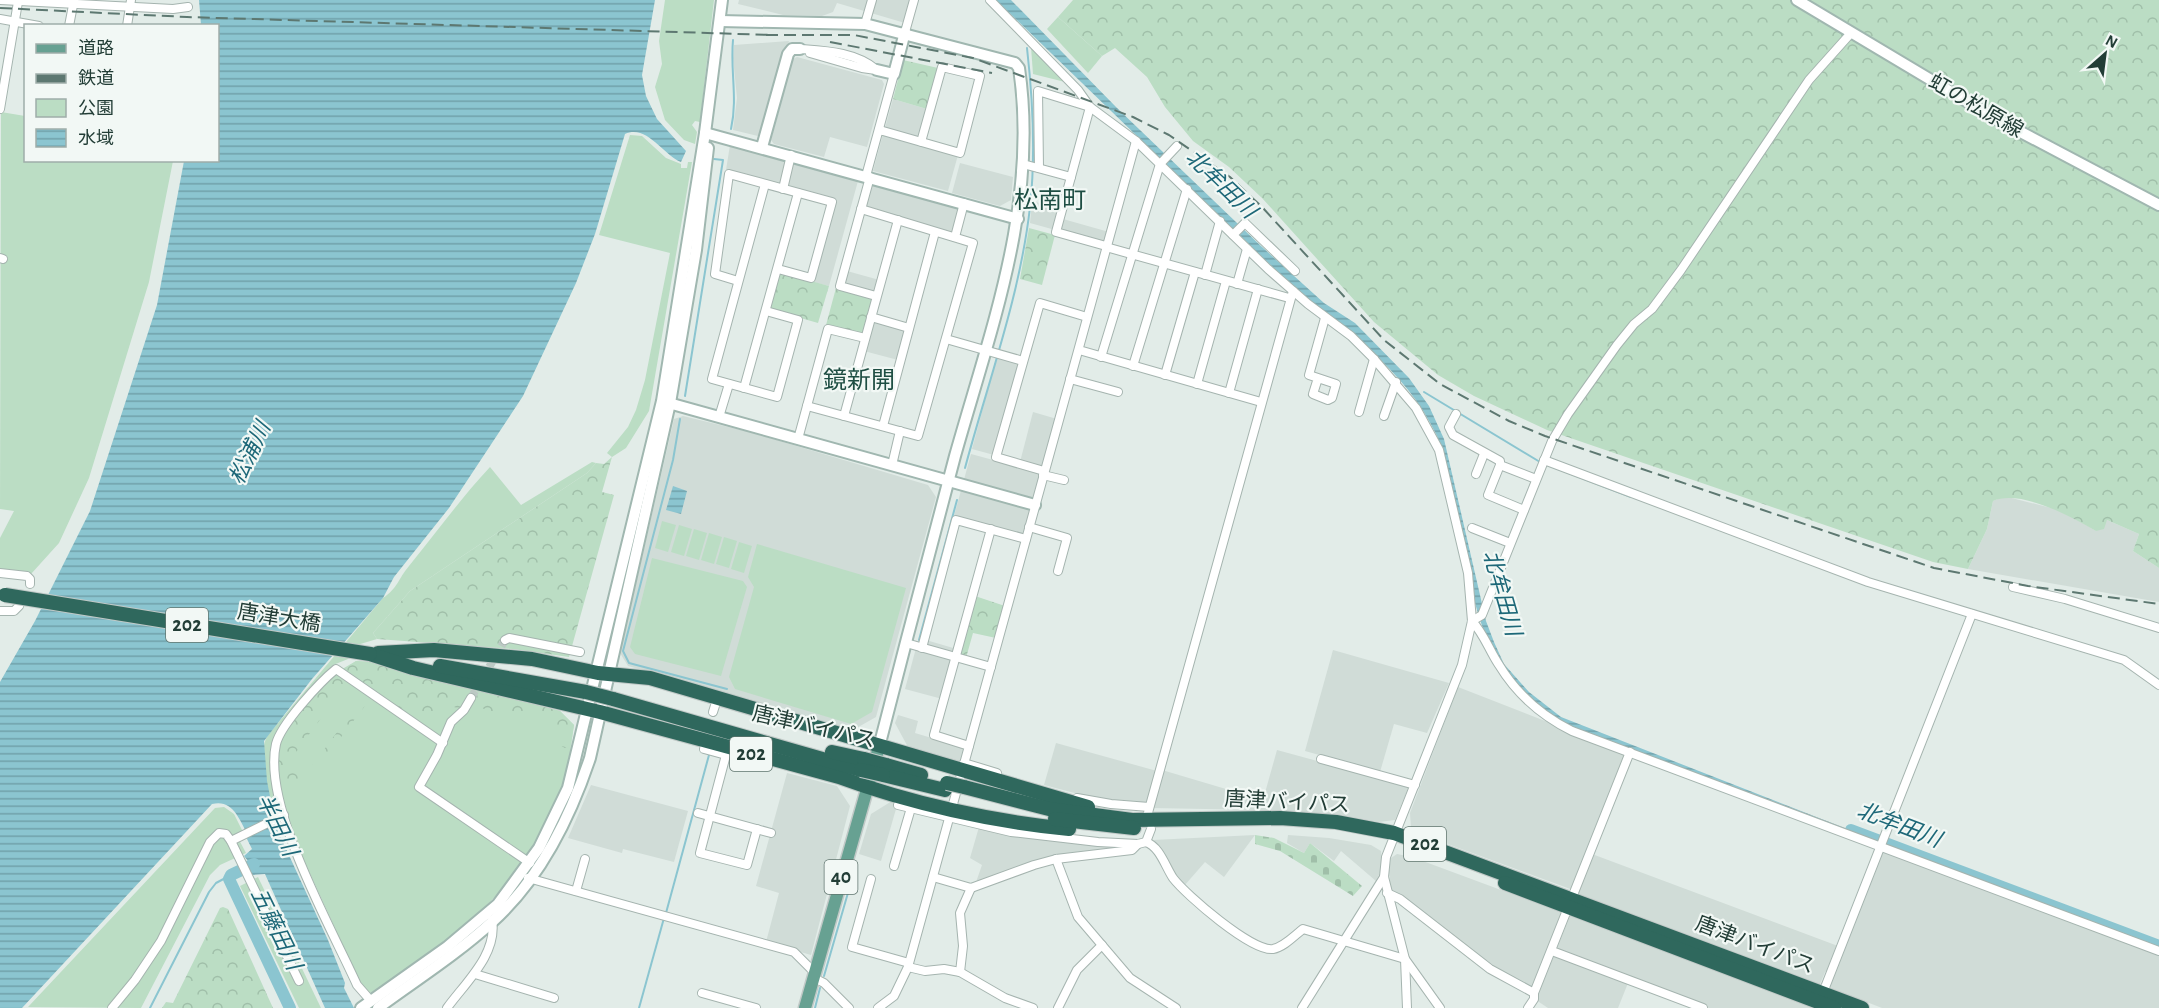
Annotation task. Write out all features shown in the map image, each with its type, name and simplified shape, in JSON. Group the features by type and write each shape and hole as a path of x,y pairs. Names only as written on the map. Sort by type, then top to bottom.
{"highway":[{"name":"唐津大橋","path":"2,595 370,654"},
{"name":"202","path":"370,654 445,651 532,659 603,673 650,678 718,696 879,747 963,767 1143,827"},
{"name":"202","path":"370,654 413,668 707,736 839,777 867,788 950,812 1039,826 1110,832 1143,827"},
{"name":"唐津バイパス","path":"370,654 586,692 946,786 1059,819 1143,827 1280,818 1336,822 1393,837 1571,902 1834,1008"},
{"name":"唐津バイパス","path":"1819,1001 1862,1008"}],"main road":[{"name":"40","path":"805,1008 879,747"}],"street":[{"path":"0,0 130,3 188,7"},
{"path":"361,1008 374,1006 447,947 490,917 526,877 559,833 590,758 595,711 603,673 666,402 722,0"},
{"path":"865,24 872,0"},
{"path":"876,296 840,285 914,0"},
{"path":"990,0 1078,90 1090,107 1161,163 1234,234 1291,295 1351,336 1396,382 1416,408 1439,450 1468,573 1475,620 1509,680 1536,708 1572,730 1880,843 2159,951"},
{"name":"虹の松原線","path":"1797,0 1998,120 2159,205"},
{"path":"0,109 18,2"},
{"path":"69,24 73,2"},
{"path":"127,24 130,3"},
{"path":"0,19 29,24"},
{"path":"720,21 865,24 905,32 1016,63 1019,68 1032,166"},
{"path":"1407,1008 1405,959 1400,932 1384,877 1386,857 1462,665 1475,620 1486,604 1552,441 1589,382 1634,324 1660,299 1809,80 1851,33"},
{"path":"762,147 788,54 792,49 832,51 865,60 877,70 894,74"},
{"path":"879,130 921,142 960,153 980,76 942,67 921,142"},
{"path":"879,747 949,481 993,352 1018,219 1032,166 1038,91 1090,107"},
{"path":"1090,107 1056,232 1238,284 1291,295"},
{"path":"705,133 1018,219"},
{"path":"878,1008 894,996 909,965 1136,141"},
{"path":"1101,357 1161,163 1177,146"},
{"path":"783,189 791,155"},
{"path":"1032,166 1071,177"},
{"path":"738,281 716,274 729,174 832,202 811,278 778,270"},
{"path":"765,184 712,379 777,397 798,320 766,311"},
{"path":"1133,366 1187,189"},
{"path":"744,388 798,193"},
{"path":"955,237 964,203"},
{"path":"807,406 918,436 973,243 861,210"},
{"path":"844,416 898,220"},
{"path":"1205,275 1220,221"},
{"path":"1234,234 1245,223 1295,272"},
{"path":"883,426 935,232"},
{"path":"1238,284 1247,249"},
{"path":"1165,375 1195,272"},
{"path":"1197,384 1227,281"},
{"path":"1229,393 1258,289"},
{"path":"933,877 971,888 1034,864 1056,859 1132,850 1143,827 1291,295"},
{"path":"1064,480 996,457 1040,303 1087,316"},
{"path":"871,317 909,328"},
{"path":"1318,378 1309,375 1325,318"},
{"path":"798,439 828,328 865,338"},
{"path":"946,339 1023,361"},
{"path":"1078,350 1261,402"},
{"path":"1359,412 1374,359"},
{"path":"1070,379 1118,392"},
{"path":"1384,416 1396,382"},
{"path":"719,417 729,384"},
{"path":"666,402 1035,505"},
{"path":"1456,414 1449,427 1453,435 1500,461 1488,495 1524,510"},
{"path":"892,465 900,431"},
{"path":"1476,474 1484,454"},
{"path":"1543,463 1868,582 1971,616 2124,660 2159,685"},
{"path":"1500,465 1536,479"},
{"path":"921,648 956,520 1026,538"},
{"path":"1029,527 1067,538 1058,571"},
{"path":"1472,528 1510,543"},
{"path":"969,746 934,735 990,529"},
{"path":"0,573 27,576 30,584"},
{"path":"2013,587 2065,599 2159,628"},
{"path":"0,611 14,611 19,606"},
{"path":"1819,1001 1971,616"},
{"path":"505,640 509,638 580,652"},
{"path":"906,643 990,667"},
{"path":"374,1006 357,986 306,874 284,815 277,780 276,744 286,726 336,669 443,743"},
{"path":"713,712 718,696"},
{"path":"471,698 464,710 451,722 443,743 419,787 530,863"},
{"path":"526,877 530,863 565,796 595,711"},
{"path":"707,736 704,748 726,755 700,853 747,865 757,829"},
{"path":"1528,1008 1534,999 1534,993 1630,752"},
{"path":"1321,759 1414,785"},
{"path":"963,767 1070,796 1110,804 1143,827 1180,885 1255,945 1272,949 1283,945 1303,929 1405,959 1440,1008"},
{"path":"898,805 950,812"},
{"path":"894,866 911,808"},
{"path":"698,813 771,833"},
{"path":"231,841 284,815"},
{"path":"112,1008 135,981 160,941 213,837 222,833 231,841 299,981"},
{"path":"576,891 585,859"},
{"path":"1056,859 1078,917 1130,978 1176,1008"},
{"path":"526,877 794,951 815,976 849,1008"},
{"path":"1302,1008 1384,877"},
{"path":"871,879 852,947 925,971 944,969 960,972 1005,998 1033,1008"},
{"path":"960,972 963,946 960,914 971,888"},
{"path":"1387,893 1400,899 1490,969 1534,993"},
{"path":"447,1008 475,974 489,944 490,917"},
{"path":"1058,1008 1077,970 1102,945"},
{"path":"1552,951 1703,1008"},
{"path":"475,974 554,998"},
{"path":"702,993 756,1008"},
{"path":"1155,1008 1161,999"}],"shaded area":[{"path":"739,0 911,0 905,23 837,3 833,12 822,16 783,15 738,4"},
{"path":"789,41 762,137 733,130 737,98 734,45"},
{"path":"797,57 882,80 884,84 867,147 830,137 824,157 774,144 771,140 793,59"},
{"path":"893,99 927,109 920,137 885,128"},
{"path":"883,134 958,155 948,191 873,171"},
{"path":"730,145 858,181 829,286 813,282 835,201 726,170"},
{"path":"960,163 1013,177 1011,200 1000,206 952,193"},
{"path":"871,185 959,209 952,234 864,209"},
{"path":"1032,201 1065,210 1063,219 1109,232 1106,244 1030,223"},
{"path":"847,271 883,281 880,294 843,284"},
{"path":"872,321 907,330 898,360 864,351"},
{"path":"997,356 1020,363 994,455 972,449"},
{"path":"1033,412 1057,419 1043,468 1020,462"},
{"path":"683,416 749,432 928,485 936,497 876,717 853,730 628,666 620,653 674,419"},
{"path":"971,454 1041,473 1024,535 954,516"},
{"path":"2004,496 2063,511 2096,531 2107,520 2139,534 2133,551 2159,568 2159,602 1968,569 1987,529 1993,501"},
{"path":"926,640 960,650 946,700 905,689 916,648"},
{"path":"1333,650 1449,683 1427,733 1394,724 1380,772 1305,751"},
{"path":"1458,687 1627,753 1573,890 1415,832 1411,828 1410,813"},
{"path":"898,715 918,721 915,733 965,748 960,765 909,749 895,723"},
{"path":"1056,743 1157,771 1148,805 1109,802 1044,785"},
{"path":"1277,750 1409,786 1395,820 1379,822 1315,813 1260,810 1151,808 1162,770 1263,800"},
{"path":"787,773 837,786 850,806 811,955 766,942 779,893 756,886"},
{"path":"591,785 688,811 674,862 623,849 622,853 568,838"},
{"path":"892,801 898,802 881,861 859,854 871,814"},
{"path":"979,827 1129,847 1050,857 975,885 982,865 970,858"},
{"path":"1255,835 1224,877 1205,862 1184,886 1175,878 1153,840"},
{"path":"1288,835 1329,838 1371,845 1381,851 1382,868 1376,881 1341,851 1334,861 1310,843 1304,853 1287,843"},
{"path":"1880,848 2159,954 2159,1008 1882,1008 1828,987"},
{"path":"1397,854 1412,857 1563,913 1531,989 1520,984 1391,892 1389,871 1391,858"},
{"path":"1592,854 1838,946 1829,970 1825,972 1820,984 1577,893"},
{"path":"1570,916 1816,1008 1709,1008 1630,978 1618,1008 1548,1008 1536,1000"}],"green space":[{"path":"665,0 714,0 700,122 695,121 692,125 697,132 695,144 684,140 665,120 655,87 662,64 659,41"},
{"path":"1073,0 2159,0 2159,568 2133,551 2139,534 2107,520 2104,529 2096,531 2046,506 2004,498 1993,501 1987,529 1968,569 1933,562 1547,430 1474,396 1438,375 1374,322 1262,198 1229,167 1193,141 1165,107 1147,77 1115,48 1102,56 1058,17"},
{"path":"1058,17 1102,56 1088,73 1047,29"},
{"path":"1031,47 1065,82 1033,74"},
{"path":"903,60 938,68 927,109 893,99"},
{"path":"1,112 24,116 24,162 173,162 149,282 89,478 59,543 31,574 0,570 0,538 14,511 0,509"},
{"path":"630,135 642,136 666,158 681,164 681,168 687,168 688,162 692,162 649,411 626,448 612,457 607,453 628,427 645,380 670,253 599,235"},
{"path":"1029,228 1055,235 1042,285 1020,279"},
{"path":"779,272 829,286 818,323 769,309"},
{"path":"836,288 873,298 863,335 826,325"},
{"path":"612,457 602,492 614,495 569,657 513,649 377,639 373,633 410,591 587,473 596,463 604,464"},
{"path":"592,462 596,463 587,473 410,591 373,633 377,639 357,645 348,659 333,665 283,725 278,807 273,812 263,762 263,752 268,735 383,598 395,587 405,571 490,467 521,505"},
{"path":"662,521 676,525 668,552 655,548"},
{"path":"679,525 692,529 684,556 671,552"},
{"path":"694,529 707,533 699,560 686,556"},
{"path":"709,533 722,537 714,564 701,560"},
{"path":"724,537 737,541 729,568 716,564"},
{"path":"739,542 752,546 744,573 731,569"},
{"path":"757,544 906,588 872,712 851,724 735,689 729,677 754,587 748,577"},
{"path":"652,558 743,581 747,587 721,676 635,654 630,647"},
{"path":"975,596 1005,606 996,638 973,633 966,658 959,655"},
{"path":"356,661 370,662 560,711 574,725 562,792 537,844 520,867 482,910 460,929 415,964 368,994 360,983 289,828 277,767 344,668"},
{"path":"356,661 370,662 560,711 574,725 571,745 565,748 556,743 554,729 532,715 523,718 508,709 497,708 492,715 469,698 460,709 442,703 429,720 406,715 395,707 393,695 353,682 346,684 286,766 303,778 363,697 367,697 368,702 302,788 290,788 279,781 277,753 281,735 303,705 336,671 342,671"},
{"path":"224,807 234,814 243,832 237,836 246,853 220,865 210,875 141,1008 28,1007 215,808"},
{"path":"1255,835 1274,838 1304,853 1310,843 1362,886 1353,896 1280,851 1255,844"},
{"path":"258,877 321,1008 299,1008 240,886"},
{"path":"220,908 228,909 273,1008 162,1008 166,1002 173,1003"}],"water":[{"name":"松浦川","path":"199,0 655,0 642,75 646,96 657,119 686,151 681,162 640,133 625,134 595,234 576,283 523,396 449,508 394,577 383,598 312,679 264,741 267,781 276,827 328,940 345,983 344,988 354,1008 325,1008 265,874 252,875 246,863 248,861 244,856 252,849 247,839 248,835 230,807 219,803 212,804 22,1008 0,1008 0,682 35,621 90,511 157,305 184,162 219,162 219,24 201,24"},
{"path":"996,0 1011,0 1116,107 1261,246 1324,303 1355,323 1409,378 1429,406 1444,439 1486,621 1494,642 1504,664 1529,692 1561,717 1865,836 1562,723 1522,691 1502,668 1483,629 1470,583 1442,450 1424,411 1408,389 1350,332 1286,280"},
{"path":"673,486 687,491 681,514 666,510"}],"waterway":[{"path":"731,129 734,106 733,40"},
{"path":"965,468 1011,306 1030,207 1033,147 1027,48"},
{"path":"685,396 723,160 714,159"},
{"path":"1424,392 1540,462 1631,497"},
{"path":"680,419 673,460 623,651 629,663 727,689"},
{"path":"919,640 957,500"},
{"path":"666,913 709,755"},
{"name":"北牟田川","path":"1851,830 2159,946"},
{"name":"五藤田川","path":"254,864 231,875 229,879 290,1008"},
{"path":"824,976 856,865"},
{"path":"150,1008 209,892 216,883 231,875"},
{"path":"639,1008 664,918"},
{"path":"815,1008 820,988"}],"tunnel":[{"path":"471,698 505,640"}],"railway":[{"path":"0,8 187,17 773,35"},
{"path":"766,35 854,35 973,58 1133,117 1169,135 1230,177 1262,207 1384,340 1440,384 1509,421 1545,436 1934,568 2028,586 2159,604"},
{"path":"830,42 992,73"}],"district":[{"name":"松南町","path":"1050,201"},
{"name":"鏡新開","path":"859,381"}],"water label":[{"name":"半田川","path":"277,825"}]}
